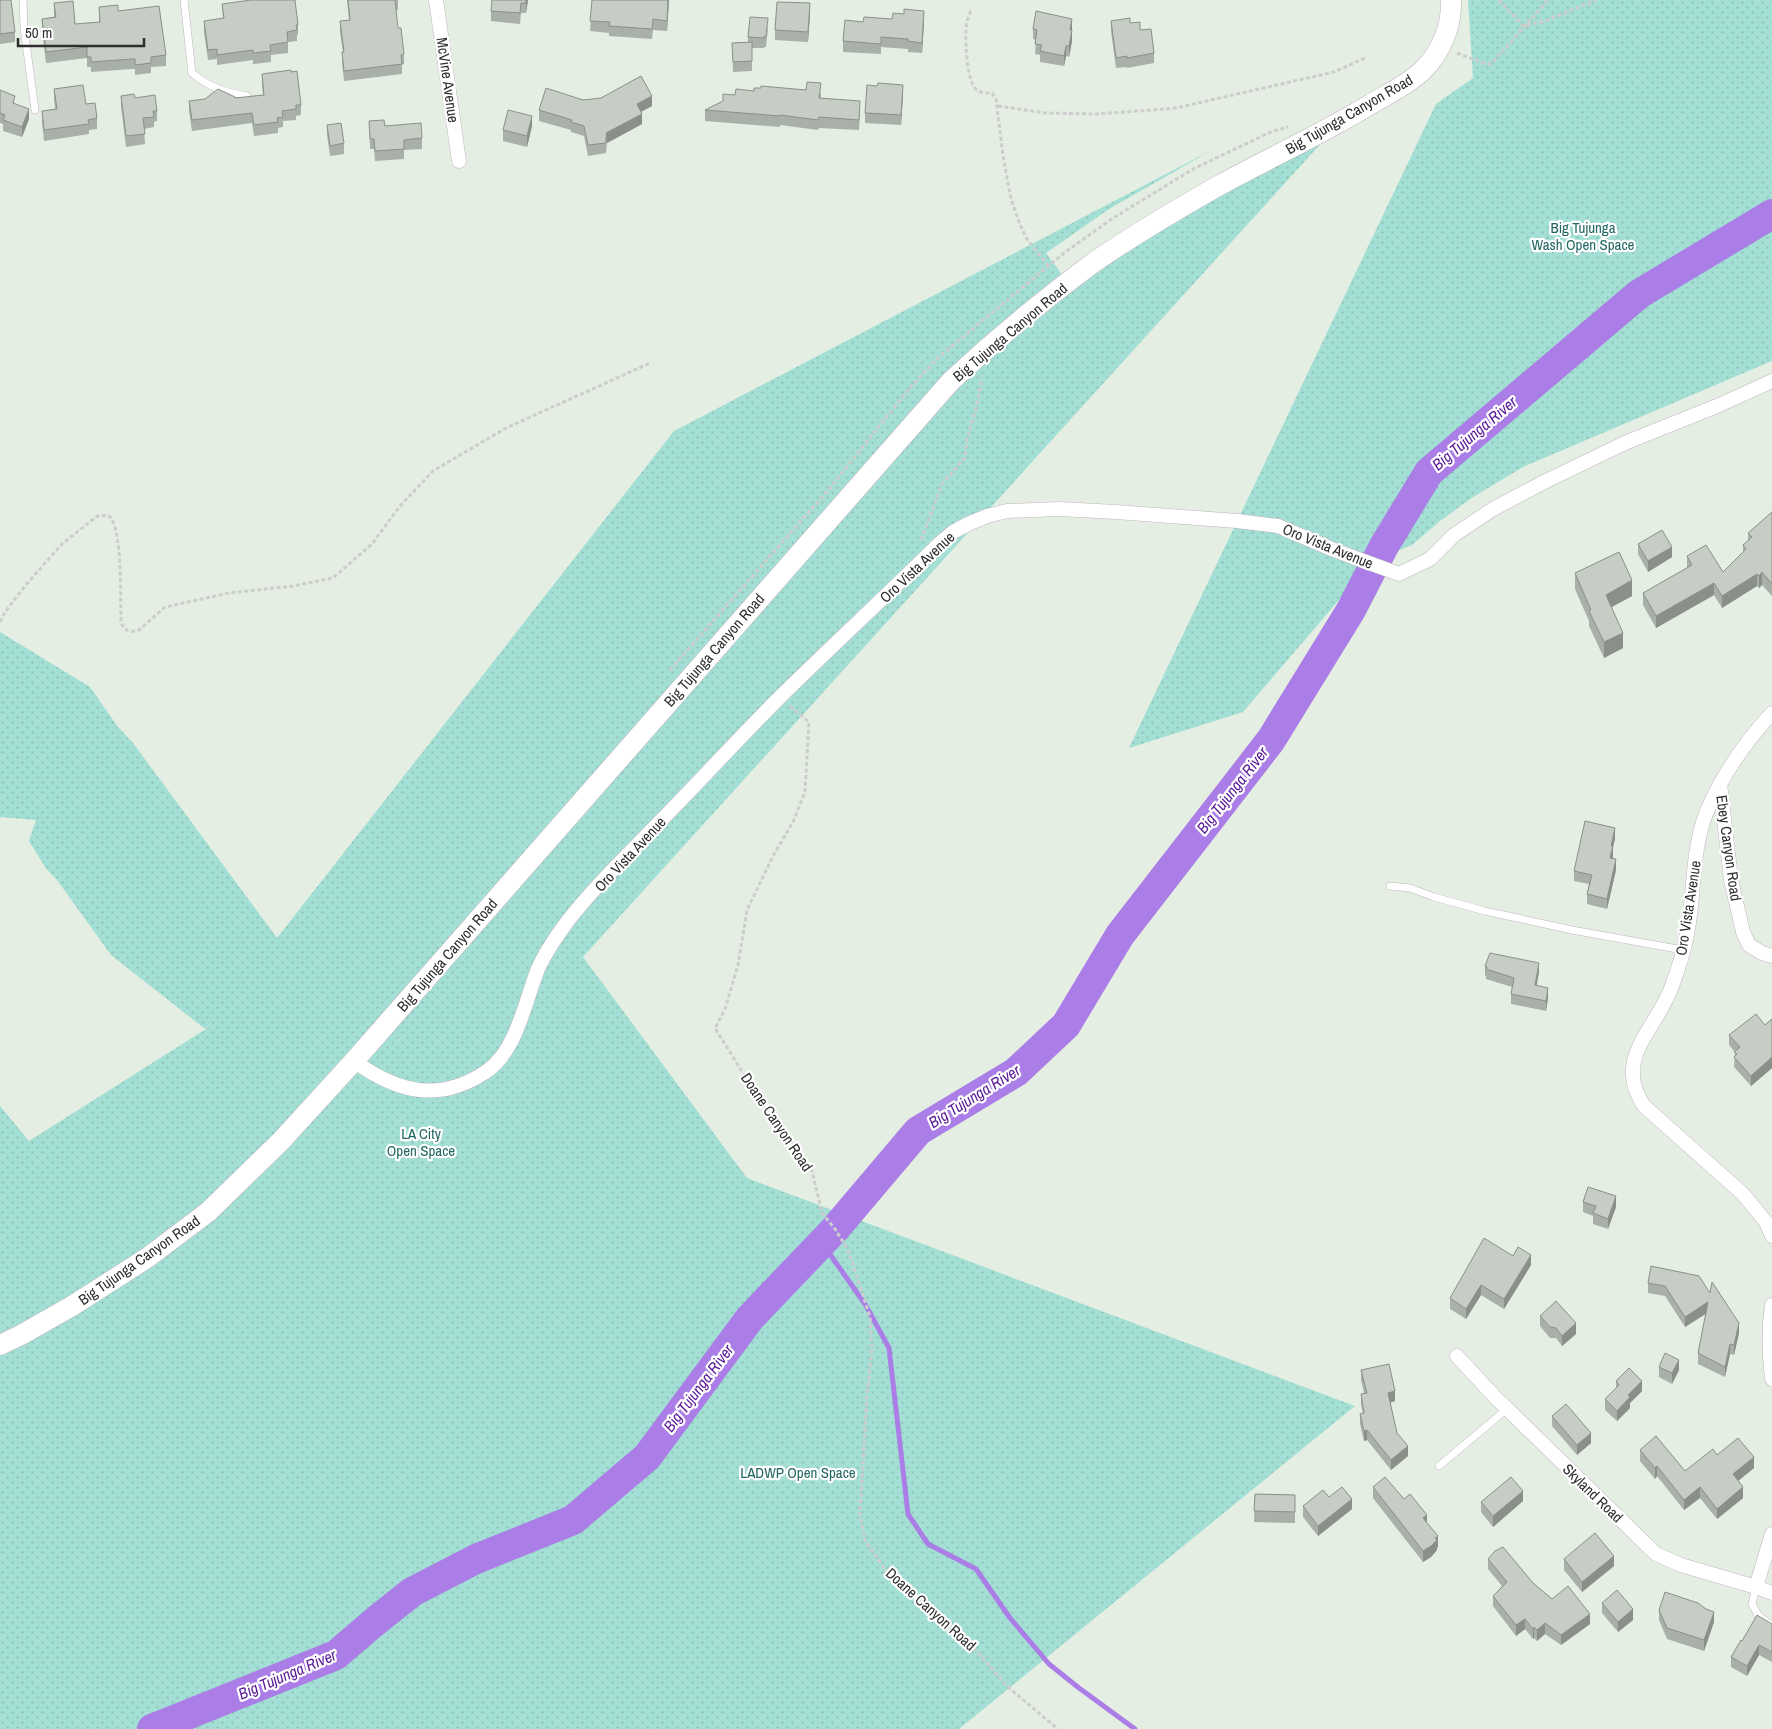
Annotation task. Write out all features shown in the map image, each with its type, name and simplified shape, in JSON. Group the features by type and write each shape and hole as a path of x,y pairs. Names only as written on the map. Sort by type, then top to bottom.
{"street":[{"name":"McVine Avenue","path":"436,0 459,161"},
{"name":"Big Tujunga Canyon Road","path":"0,1345 72,1306 147,1258 208,1212 281,1141 951,381 1039,304 1095,262 1153,224 1219,186 1331,128 1409,82 1432,60 1440,46 1447,32 1451,0"},
{"name":"Oro Vista Avenue","path":"354,1060 369,1072 387,1081 405,1088 427,1091 449,1089 472,1080 489,1069 500,1059 516,1032 538,969 549,948 567,922 598,887 780,697 953,532 987,516 1007,511 1059,509 1228,520 1278,526 1334,550 1399,574 1430,559 1454,535 1493,509 1628,442 1717,406 1772,381"},
{"name":"Oro Vista Avenue","path":"1772,713 1753,733 1720,782 1701,830 1687,935 1672,986 1659,1014 1643,1037 1634,1062 1632,1080 1636,1094 1644,1106 1743,1194 1766,1222 1772,1236"},
{"name":"Ebey Canyon Road","path":"1720,782 1731,880 1743,932 1749,945 1762,954 1772,956"},
{"path":"1772,1305 1768,1326 1768,1350 1772,1379"},
{"name":"Skyland Road","path":"1457,1356 1507,1409 1656,1554 1681,1565 1756,1587"},
{"path":"1772,1534 1756,1587 1772,1593"}],"lane":[{"path":"23,0 24,28 35,110"},
{"path":"184,0 192,73 205,84 226,92 247,96"},
{"path":"1390,886 1410,888 1468,906 1543,923 1682,950"},
{"path":"1439,1466 1507,1409"},
{"path":"1756,1587 1752,1604 1758,1616 1772,1626"}],"path":[{"path":"1499,0 1523,26"},
{"path":"1440,46 1483,63 1491,64 1548,0"},
{"path":"1523,26 1544,21 1596,0"},
{"path":"971,11 965,38 972,83 976,90 992,93 996,99 1011,200 1020,226 1027,239 1049,267"},
{"path":"998,106 1045,113 1096,114 1176,108 1334,72 1365,58"},
{"path":"923,560 920,552 921,538 942,484 965,458 967,439 978,401 987,348"},
{"path":"0,622 24,586 62,544 100,515 109,516 115,523 118,542 121,622 125,629 129,631 139,630 166,607 229,593 293,586 333,578 372,544 400,506 433,471 506,428 650,363"},
{"name":"Doane Canyon Road","path":"780,697 809,722 805,792 793,822 773,856 747,910 738,965 725,1008 715,1028 766,1110 804,1157 812,1171 822,1213 848,1250 870,1317 872,1349 867,1394 860,1515 865,1540 884,1568 965,1638 1009,1688 1058,1729"}],"green space":[{"name":"Big Tujunga Wash Open Space","path":"1468,0 1772,0 1772,361 1523,467 1473,497 1440,521 1412,545 1397,551 1383,553 1368,551 1363,572 1243,712 1129,748 1436,104 1473,78"},
{"path":"1344,118 583,957 747,1178 1355,1406 959,1729 186,1729 347,1653 346,1644 164,1729 0,1729 0,1106 29,1141 206,1029 215,1018 205,1029 111,955 57,880 45,867 29,841 36,820 0,817 0,632 90,687 277,938 674,431 1212,150 1109,209 1046,253 1066,280"}],"building":[{"path":"0,0 11,0 15,32 0,34"},
{"path":"251,0 295,0 298,25 296,25 297,30 287,32 288,42 270,45 271,51 253,53 253,50 217,55 217,49 208,50 204,21 224,18 222,4"},
{"path":"348,0 395,0 398,28 401,28 404,54 401,55 402,64 344,71 342,52 344,52 340,21 350,20"},
{"path":"492,0 526,0 526,3 521,3 520,13 491,11"},
{"path":"592,0 668,0 667,21 653,19 652,29 609,26 610,22 590,21"},
{"path":"73,1 75,24 100,22 99,7 118,5 118,11 159,6 166,55 151,57 151,63 135,65 135,59 91,62 91,57 87,57 87,47 46,52 42,19 56,17 54,3"},
{"path":"777,2 810,3 808,32 775,30"},
{"path":"904,9 924,11 922,43 908,41 908,39 881,37 881,44 843,41 845,20 863,22 864,17 892,19 893,13 904,14"},
{"path":"1036,11 1072,19 1069,46 1066,46 1064,56 1040,51 1042,45 1035,44 1037,30 1033,29"},
{"path":"750,17 768,18 766,37 748,37"},
{"path":"1130,18 1130,23 1140,22 1140,30 1151,29 1154,53 1116,58 1111,21"},
{"path":"752,42 752,61 733,62 732,43"},
{"path":"291,70 291,72 297,71 301,105 296,105 296,109 282,111 283,117 277,118 278,122 254,125 252,113 192,120 189,101 205,99 218,89 235,98 264,95 262,74"},
{"path":"641,76 652,96 637,104 642,114 606,133 606,143 588,145 584,126 571,122 572,120 539,110 546,88 583,100 601,98"},
{"path":"807,82 821,83 819,98 860,101 859,120 819,117 818,120 780,115 705,110 723,101 723,94 735,95 736,89 754,91 754,88 761,88 761,86 806,90"},
{"path":"878,83 903,85 901,115 865,113 867,85 877,86"},
{"path":"83,85 86,104 95,103 97,118 88,120 89,124 44,130 42,111 57,109 54,89"},
{"path":"0,90 15,96 13,103 29,109 22,127 3,120 5,115 0,113"},
{"path":"134,94 135,98 155,95 157,111 153,111 154,117 143,118 145,134 126,136 121,96"},
{"path":"508,110 532,116 527,136 503,130"},
{"path":"384,120 385,126 421,123 422,138 404,140 404,149 375,151 374,139 370,139 369,121"},
{"path":"341,123 344,143 330,146 327,125"},
{"path":"1772,512 1772,584 1762,572 1759,576 1757,574 1722,596 1714,583 1656,616 1643,593 1692,565 1687,556 1706,545 1723,572 1746,549 1743,545 1752,537 1748,533"},
{"path":"1662,530 1672,547 1648,561 1638,544"},
{"path":"1619,552 1632,580 1606,595 1623,633 1604,642 1589,611 1591,610 1575,573"},
{"path":"1585,821 1615,828 1610,858 1616,859 1607,899 1587,894 1592,875 1574,871"},
{"path":"1490,953 1539,963 1535,985 1548,988 1546,1001 1511,994 1514,978 1486,969 1487,967 1485,966"},
{"path":"1756,1014 1765,1025 1772,1019 1772,1057 1751,1076 1734,1057 1737,1054 1734,1052 1740,1047 1729,1035"},
{"path":"1588,1187 1616,1196 1608,1219 1593,1213 1596,1206 1583,1202"},
{"path":"1484,1238 1513,1256 1518,1247 1531,1255 1504,1299 1481,1285 1466,1309 1450,1298"},
{"path":"1651,1266 1699,1276 1710,1293 1712,1282 1739,1323 1734,1345 1730,1344 1725,1367 1698,1353 1708,1302 1685,1317 1665,1286 1648,1283"},
{"path":"1556,1301 1576,1323 1562,1336 1556,1328 1550,1327 1540,1316"},
{"path":"1665,1353 1679,1360 1672,1373 1659,1367"},
{"path":"1389,1364 1395,1391 1388,1393 1397,1433 1408,1446 1391,1460 1367,1430 1364,1431 1360,1414 1364,1413 1361,1394 1367,1393 1361,1370"},
{"path":"1629,1368 1642,1381 1628,1395 1630,1397 1617,1411 1605,1399 1619,1385 1616,1381"},
{"path":"1566,1404 1591,1433 1577,1445 1552,1416"},
{"path":"1656,1436 1685,1471 1713,1449 1717,1455 1738,1438 1754,1457 1733,1474 1743,1487 1717,1509 1700,1487 1684,1500 1657,1466 1655,1468 1640,1450"},
{"path":"1385,1477 1404,1499 1410,1494 1427,1515 1423,1518 1438,1536 1431,1546 1423,1551 1373,1487"},
{"path":"1511,1477 1523,1491 1493,1516 1481,1502"},
{"path":"1342,1487 1352,1499 1318,1526 1303,1506 1323,1490 1329,1497"},
{"path":"1255,1494 1295,1495 1295,1512 1254,1511"},
{"path":"1595,1533 1614,1556 1582,1582 1564,1559"},
{"path":"1503,1547 1533,1583 1552,1599 1568,1586 1590,1614 1561,1635 1545,1623 1537,1630 1534,1627 1533,1629 1525,1619 1516,1625 1493,1596 1507,1582 1488,1559 1495,1551"},
{"path":"1617,1590 1633,1609 1618,1622 1602,1603"},
{"path":"1665,1592 1698,1603 1714,1612 1704,1640 1667,1628 1659,1610"},
{"path":"1757,1615 1772,1624 1772,1652 1759,1645 1747,1666 1731,1657"}],"waterway":[{"name":"Big Tujunga River","path":"152,1729 336,1655 412,1592 476,1559 573,1520 647,1457 750,1318 835,1229 918,1131 1016,1072 1066,1025 1120,935 1271,740 1351,610 1384,546 1429,472 1639,294 1772,214"},
{"path":"822,1243 865,1304 889,1348 908,1514 928,1544 976,1569 1010,1618 1049,1664 1135,1729"}],"park label":[{"name":"LA City Open Space","path":"421,1142"},
{"name":"LADWP Open Space","path":"798,1472"}]}
